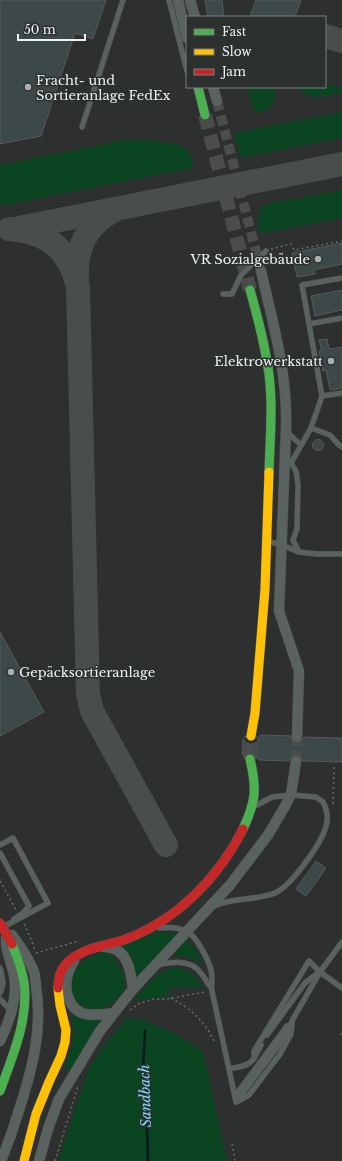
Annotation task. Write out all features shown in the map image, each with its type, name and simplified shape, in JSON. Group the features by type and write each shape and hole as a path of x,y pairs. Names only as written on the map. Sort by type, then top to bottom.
{"street":[{"path":"178,0 186,34"},
{"path":"190,0 195,16"},
{"path":"213,88 217,101"},
{"path":"196,90 205,115"},
{"path":"261,271 275,329 283,372 287,416 279,611 299,671 297,737"},
{"path":"250,290 262,333 269,375 271,418 265,589 260,668 255,713 250,736"},
{"path":"24,1161 32,1127 65,1043 66,1033 60,1002 59,979 65,966 75,957 148,930 174,913 207,884 223,865 252,810 256,786 250,759"},
{"path":"39,1161 48,1129 59,1099 100,1031 132,989 230,885 268,835 281,815 291,795 296,761"},
{"path":"0,1041 14,1001 15,984 2,922"},
{"path":"0,1091 21,1028 26,998 25,983 19,959 2,922"},
{"path":"0,1161 9,1143 33,1062 39,1002 34,973 29,958 2,922"},
{"path":"103,946 115,948 125,959 131,972 132,989"},
{"path":"75,957 67,977 66,984 67,994 73,1006 78,1011 85,1014 95,1015 114,1013"},
{"path":"46,1089 54,1091 59,1099"}],"lane":[{"path":"82,127 123,0"},
{"path":"170,0 186,67"},
{"path":"223,294 232,294 241,275 266,251"},
{"path":"299,552 293,540 296,529 298,485 296,471 291,463 311,428 322,396 302,285 342,278"},
{"path":"309,324 342,318"},
{"path":"322,396 342,393"},
{"path":"311,428 330,434 339,446 342,447"},
{"path":"286,429 301,445"},
{"path":"267,541 299,552 342,554"},
{"path":"208,909 218,904 266,897 277,892 288,884 308,858 323,836 327,825 328,815 326,807 323,802 316,797 291,795 272,797 259,804 252,810"},
{"path":"0,845 13,838 48,903 2,922"},
{"path":"0,853 29,906 23,912 2,922"},
{"path":"148,930 169,927 187,931 198,943 210,968 212,988 236,1102 284,1038 320,972 342,942"},
{"path":"254,1059 254,1051 309,961 320,972 342,988"},
{"path":"156,965 174,962 188,964 196,969 212,988"},
{"path":"0,968 3,988 0,993"},
{"path":"230,1069 246,1066 254,1059 263,1040 305,983 320,972"},
{"path":"0,1000 11,1011"},
{"path":"235,1096 293,1020"}],"path":[{"path":"266,251 291,244 294,250 342,241"},
{"path":"36,953 49,949"},
{"path":"171,998 197,1016 206,1026 216,1044"},
{"path":"232,1144 235,1161"}],"green space":[{"path":"326,82 342,89 342,92 318,97 312,97 303,92 300,88 326,88"},
{"path":"247,88 277,88 271,107 264,111 254,113"},
{"path":"342,112 342,138 240,158 234,133"},
{"path":"135,139 177,144 188,151 191,155 193,168 0,206 0,165"},
{"path":"342,190 342,218 260,234 258,224 259,215 261,208 267,204"},
{"path":"165,932 177,934 135,980 118,948 156,933"},
{"path":"187,939 199,955 202,961 201,963 188,957 174,955"},
{"path":"108,952 121,969 125,990 105,1008 93,1010 86,1009 80,1005 72,993 71,979 74,972 84,961 93,956"},
{"path":"175,967 192,973 198,979 203,988 169,988 169,996 133,1001 148,983 163,971"},
{"path":"72,1013 86,1019 101,1020 102,1022 70,1070 64,1067 73,1041"},
{"path":"127,1017 143,1020 172,1032 203,1051 227,1161 58,1161 89,1067"}],"building":[{"name":"Fracht- und Sortieranlage FedEx","path":"0,0 106,0 93,39 75,33 41,136 0,144"},
{"path":"205,0 222,0 224,16 208,16"},
{"path":"256,0 301,0 295,16 250,16"},
{"name":"VR Sozialgebäude","path":"342,243 342,264 314,270 315,274 297,277 292,253"},
{"path":"342,290 342,310 315,316 311,296"},
{"name":"Elektrowerkstatt","path":"327,339 329,349 342,347 342,388 330,390 326,370 323,371 319,351 322,351 319,340"},
{"path":"318,439 322,441 324,445 322,449 318,451 314,449 312,445 314,441"},
{"name":"Gepäcksortieranlage","path":"0,632 44,712 0,736"},
{"path":"260,735 291,736 294,743 302,741 304,737 342,738 342,762 302,761 300,756 297,755 291,757 289,761 259,760 256,753 252,751 248,751 242,755 243,739 246,743 254,744 258,741"},
{"path":"316,861 326,868 306,896 296,889"}],"waterway":[{"name":"Sandbach","path":"145,1031 143,1068 146,1095 148,1161"}],"taxiway":[{"path":"326,36 342,41"},
{"path":"19,228 342,164"},
{"path":"77,280 78,258 84,239 97,223 115,210"},
{"path":"9,229 35,234 55,245 69,262 78,287 88,694 92,711 166,845"}],"tunnel":[{"path":"217,101 261,271"},
{"path":"205,115 250,290"},
{"path":"250,759 251,736"},
{"path":"296,761 297,737"}],"traffic: fast":[{"path":"198,88 205,115"},
{"path":"250,290 261,332 269,374 271,410 269,472"},
{"path":"243,829 251,810 254,795 254,779 250,759"},
{"path":"0,1091 14,1052 22,1024 24,1010 24,982 21,968 12,944"}],"traffic: slow":[{"path":"251,736 255,713 265,589 269,472"},
{"path":"24,1161 36,1114 61,1056 65,1042 66,1030 60,1005 58,988"}],"traffic: jam":[{"path":"58,988 59,977 62,970 75,956 145,931 179,909 195,895 222,864 243,829"},
{"path":"0,923 12,944"}],"place":[{"name":"Fracht- und Sortieranlage FedEx","path":"28,87"},
{"name":"VR Sozialgebäude","path":"318,259"},
{"name":"Elektrowerkstatt","path":"331,361"},
{"name":"Gepäcksortieranlage","path":"11,672"}]}
